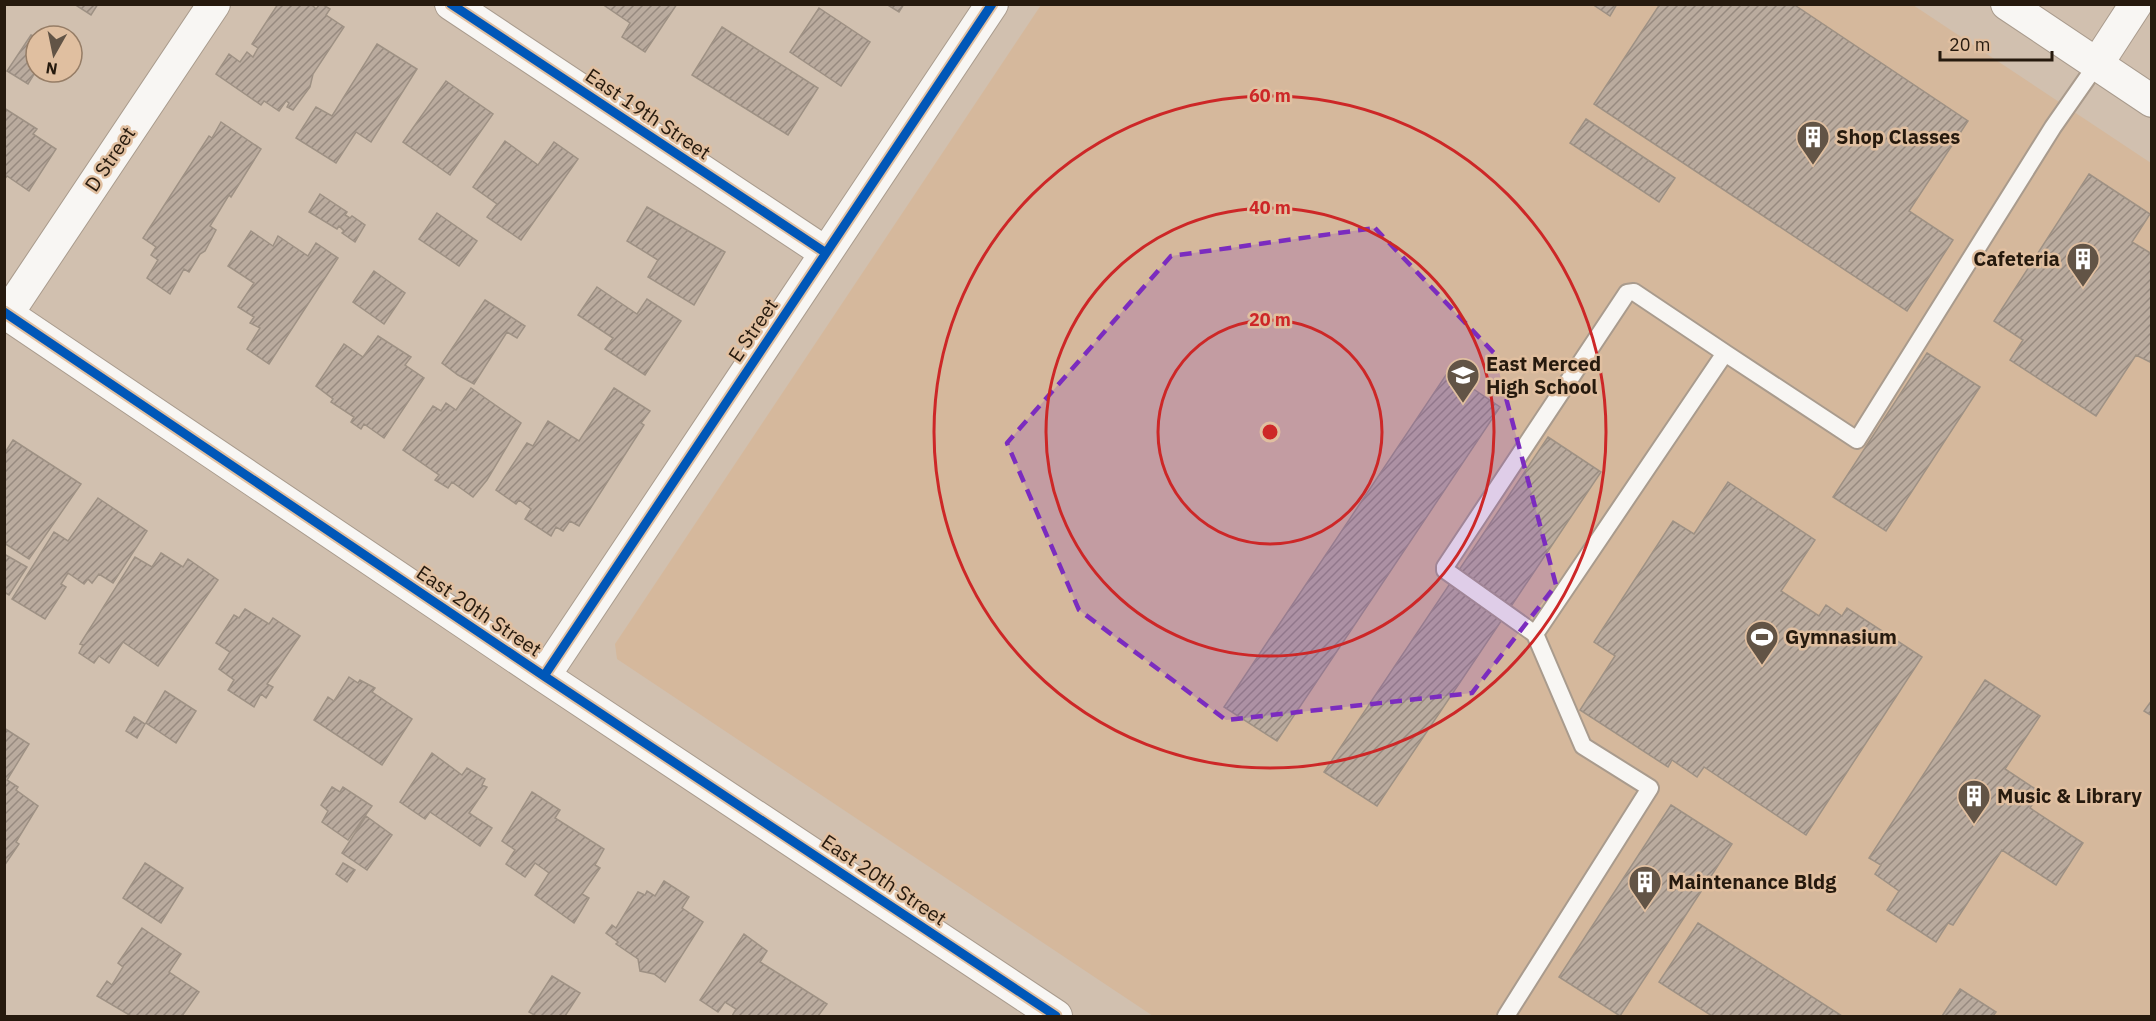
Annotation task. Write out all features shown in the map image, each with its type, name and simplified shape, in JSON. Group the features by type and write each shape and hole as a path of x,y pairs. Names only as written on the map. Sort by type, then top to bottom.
{"street":[{"name":"D Street","path":"6,313 214,4"},
{"name":"East 19th Street","path":"451,4 826,253"},
{"name":"E Street","path":"544,676 992,4"},
{"path":"2007,4 2151,101"},
{"path":"2097,64 2136,4"},
{"name":"East 20th Street","path":"6,313 544,676 1056,1017"}],"lane":[{"path":"1506,1017 1650,788 1583,746 1535,634 1445,570 1445,567 1627,293 1634,292 1857,440 2053,127 2097,64"},
{"path":"1535,634 1725,353"}],"highlighted area":[{"path":"1375,228 1494,353 1556,585 1472,693 1226,720 1079,610 1007,443 1171,256"}],"shaded area":[{"name":"East Merced High School","path":"1041,5 1913,5 2151,163 2151,1016 1153,1016 617,659 615,644"}],"building":[{"path":"74,4 98,4 91,15"},
{"path":"278,4 311,4 316,9 322,4 330,9 326,15 344,27 313,74 310,87 293,110 287,107 289,103 286,101 279,111 264,101 261,105 216,74 229,54 240,62 247,52 253,57 258,48 252,44"},
{"path":"602,4 677,4 645,52 622,37 630,23"},
{"path":"886,4 904,4 899,12"},
{"path":"1592,4 1617,4 1610,16"},
{"name":"Shop Classes","path":"1660,4 1793,4 1968,121 1909,211 1953,240 1907,311 1594,104"},
{"path":"819,8 870,42 841,86 790,52"},
{"path":"722,27 818,88 788,135 692,75"},
{"path":"377,44 417,69 371,142 356,132 336,163 296,138 316,107 332,116"},
{"path":"24,46 24,82 7,71"},
{"path":"446,81 493,114 450,175 403,142"},
{"path":"4,108 37,129 33,134 56,149 29,191 7,176 4,180"},
{"path":"1586,119 1675,178 1659,202 1570,143"},
{"path":"221,122 261,149 210,226 216,230 205,251 200,254 189,272 184,269 170,294 147,278 158,260 151,255 156,247 143,238 209,136 212,138"},
{"path":"505,141 538,165 554,142 578,159 521,240 487,217 497,204 473,187"},
{"name":"Cafeteria","path":"2089,174 2150,214 2132,242 2152,254 2152,363 2136,355 2096,416 2010,360 2023,340 1994,321"},
{"path":"320,194 347,212 345,215 350,218 352,216 365,225 355,242 342,233 344,231 339,226 337,229 309,212"},
{"path":"647,207 725,252 694,305 648,277 658,260 627,241"},
{"path":"437,213 477,241 459,266 419,239"},
{"path":"251,231 273,246 278,236 308,256 316,243 338,258 269,364 247,349 260,328 250,323 254,317 238,307 254,283 228,266"},
{"path":"374,271 405,293 384,324 353,302"},
{"path":"597,287 637,314 647,299 681,321 645,375 605,349 613,338 578,315"},
{"path":"485,300 525,326 517,338 507,332 474,384 442,363"},
{"path":"378,336 411,357 405,365 424,378 384,438 364,424 361,429 351,422 354,417 331,402 333,399 316,386 344,344 363,357"},
{"path":"1927,353 1980,387 1886,531 1833,497"},
{"path":"1448,372 1500,407 1277,741 1224,707"},
{"path":"471,388 521,423 487,480 473,497 452,482 448,488 435,480 439,475 403,450 433,406 441,411 446,403 456,410"},
{"path":"614,388 650,411 641,423 644,425 579,526 570,521 563,531 556,527 551,536 525,519 531,509 519,500 516,504 496,490 527,443 533,446 548,421 579,441"},
{"path":"1548,437 1601,472 1377,806 1324,772"},
{"path":"13,440 81,484 29,559 4,543 4,454"},
{"name":"Gymnasium","path":"1728,482 1815,540 1781,591 1819,616 1826,605 1842,616 1847,608 1922,657 1806,835 1704,767 1697,777 1672,760 1668,767 1580,710 1615,656 1594,642 1673,521 1694,534"},
{"path":"98,498 147,531 113,583 99,574 92,583 88,579 84,584 68,573 61,584 66,587 45,619 12,599 54,532 68,541"},
{"path":"161,553 183,567 188,559 218,580 158,666 123,642 109,663 99,656 94,663 79,653 83,645 80,644 135,557 152,567"},
{"path":"4,554 27,567 9,595 4,592"},
{"path":"245,609 269,624 273,618 300,636 267,684 273,687 266,698 261,694 254,707 228,690 234,680 219,669 230,652 216,643 234,615 239,618"},
{"path":"349,677 358,683 360,680 375,688 372,692 412,719 382,765 314,720 328,697 334,701"},
{"name":"Music & Library","path":"1985,680 2040,716 2005,769 2040,792 2030,808 2083,843 2056,885 2002,850 1953,925 1948,923 1936,942 1887,910 1899,891 1875,874 1881,865 1869,858"},
{"path":"165,691 196,711 176,743 146,723"},
{"path":"2152,700 2152,716 2144,711"},
{"path":"134,717 145,724 137,738 126,731"},
{"path":"4,728 29,744 7,780 18,787 16,790 38,806 16,842 19,844 4,866"},
{"path":"432,753 462,775 467,768 485,779 482,785 487,787 469,813 492,828 480,846 430,812 425,819 400,802"},
{"path":"332,787 340,792 343,787 372,806 348,840 322,822 328,811 321,805"},
{"path":"532,792 560,810 555,818 604,849 595,865 600,868 582,894 589,898 574,923 535,895 549,873 535,863 525,877 506,864 515,850 502,841"},
{"name":"Maintenance Bldg","path":"1671,805 1732,844 1620,1016 1559,977"},
{"path":"366,816 392,835 367,870 342,853"},
{"path":"145,863 183,888 161,923 123,898"},
{"path":"343,863 355,870 347,882 336,874"},
{"path":"664,881 689,897 682,908 703,922 665,982 654,974 640,971 638,959 616,944 618,942 606,933 612,925 616,928 638,892 645,895 647,891 655,896"},
{"path":"1698,923 1842,1016 1712,1016 1659,982"},
{"path":"142,928 181,954 169,972 199,992 182,1016 131,1016 97,996 107,981 112,985 123,967 118,963"},
{"path":"744,934 767,951 760,962 827,1004 818,1016 732,1016 736,1009 725,1002 718,1012 700,1000"},
{"path":"552,976 580,993 565,1016 536,1016 529,1012"},
{"path":"1960,989 1996,1012 1993,1016 1942,1016"}],"cycle path":[{"path":"451,4 826,253"},
{"path":"544,676 992,4"},
{"path":"4,312 544,676 1056,1016"}],"place":[{"name":"Shop Classes","path":"1813,166"},
{"name":"Cafeteria","path":"2083,288"},
{"name":"East Merced High School","path":"1463,404"},
{"name":"Gymnasium","path":"1762,666"},
{"name":"Music & Library","path":"1974,825"},
{"name":"Maintenance Bldg","path":"1645,911"}]}
